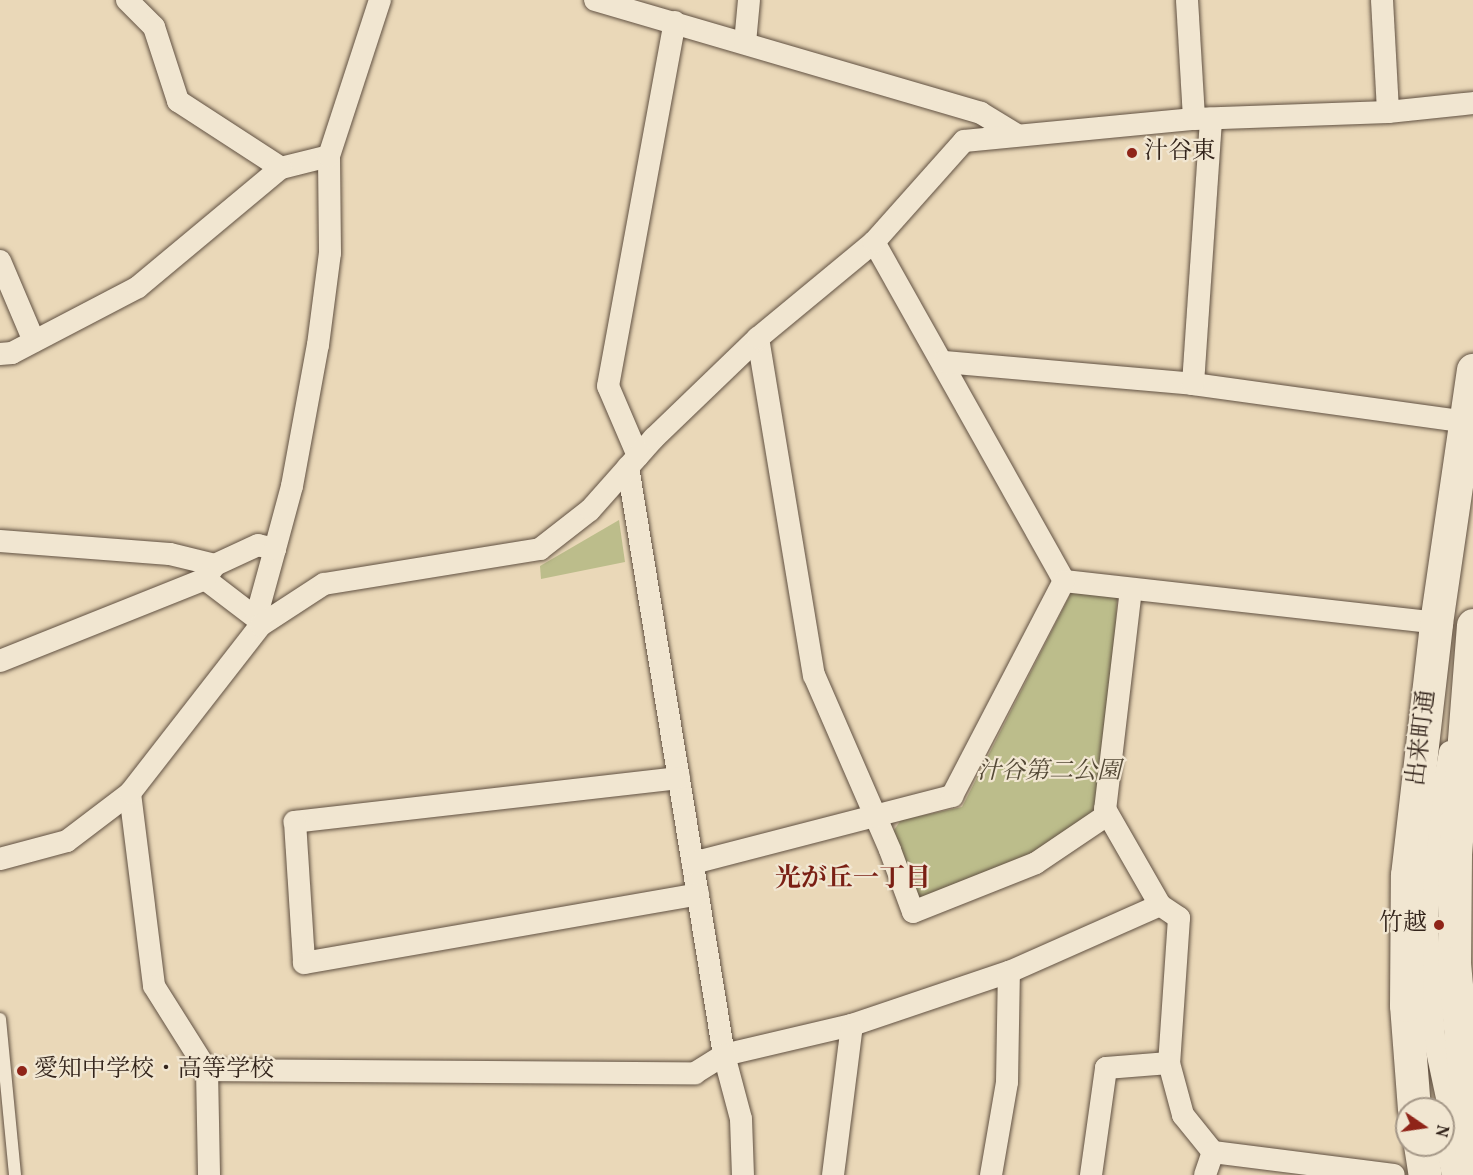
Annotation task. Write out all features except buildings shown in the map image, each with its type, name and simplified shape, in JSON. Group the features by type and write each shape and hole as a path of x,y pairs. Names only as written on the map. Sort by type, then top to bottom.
{"main road":[{"name":"出来町通","path":"1418,1097 1439,1036 1408,933 1407,874 1436,623 1473,370"},
{"path":"1473,625 1455,855 1454,963 1439,1036 1473,1169"},
{"path":"1422,1157 1425,1175"}],"street":[{"path":"127,0 154,27 178,101 280,168"},
{"path":"259,621 292,486 318,345 330,253 329,156 380,0"},
{"path":"595,0 652,8 675,22 981,113 1017,135"},
{"path":"746,43 749,0"},
{"path":"1186,0 1203,119 1193,384"},
{"path":"1383,0 1388,112"},
{"path":"675,22 608,386 633,462 679,778 724,1055 741,1119 743,1175"},
{"path":"0,859 67,841 130,793 259,621 324,584 540,549 590,510 633,462 758,338 874,242 964,141 1203,119 1388,112 1473,103"},
{"path":"0,354 12,353 138,286 280,168 329,156"},
{"path":"874,242 944,362 1064,581"},
{"path":"0,261 34,341"},
{"path":"758,338 814,675 872,814 890,850 913,912 1036,863 1107,815"},
{"path":"944,362 1193,384 1466,422"},
{"path":"0,541 170,554 210,572 259,621"},
{"path":"0,661 210,572 258,545 275,549"},
{"path":"693,863 872,814 952,796 1064,581"},
{"path":"1064,581 1436,623"},
{"path":"1131,589 1104,809 1160,905 1179,918 1169,1063 1183,1115 1213,1152 1394,1175"},
{"path":"679,778 294,822 304,963 698,894"},
{"path":"130,793 154,986 207,1070 209,1175"},
{"path":"207,1070 695,1073 724,1055 852,1025 1009,972 1160,905"},
{"path":"991,1175 1007,1082 1009,972"},
{"path":"833,1175 852,1025"},
{"path":"1438,1097 1439,1036"},
{"path":"1439,1036 1463,1175 1473,1169"},
{"path":"1091,1175 1106,1068 1169,1063"},
{"path":"1205,1175 1213,1152"},
{"path":"1449,1157 1453,1175"}],"lane":[{"path":"0,1019 15,1175"}],"green space":[{"path":"619,520 625,562 541,579 540,566"},
{"name":"汁谷第二公園","path":"1071,593 1117,597 1109,808 1034,856 925,901 913,897 892,833 901,820 962,807"}],"place":[{"name":"汁谷東","path":"1132,153"},
{"name":"竹越","path":"1439,925"},
{"name":"愛知中学校・高等学校","path":"22,1071"}],"district":[{"name":"光が丘一丁目","path":"853,880"}]}
